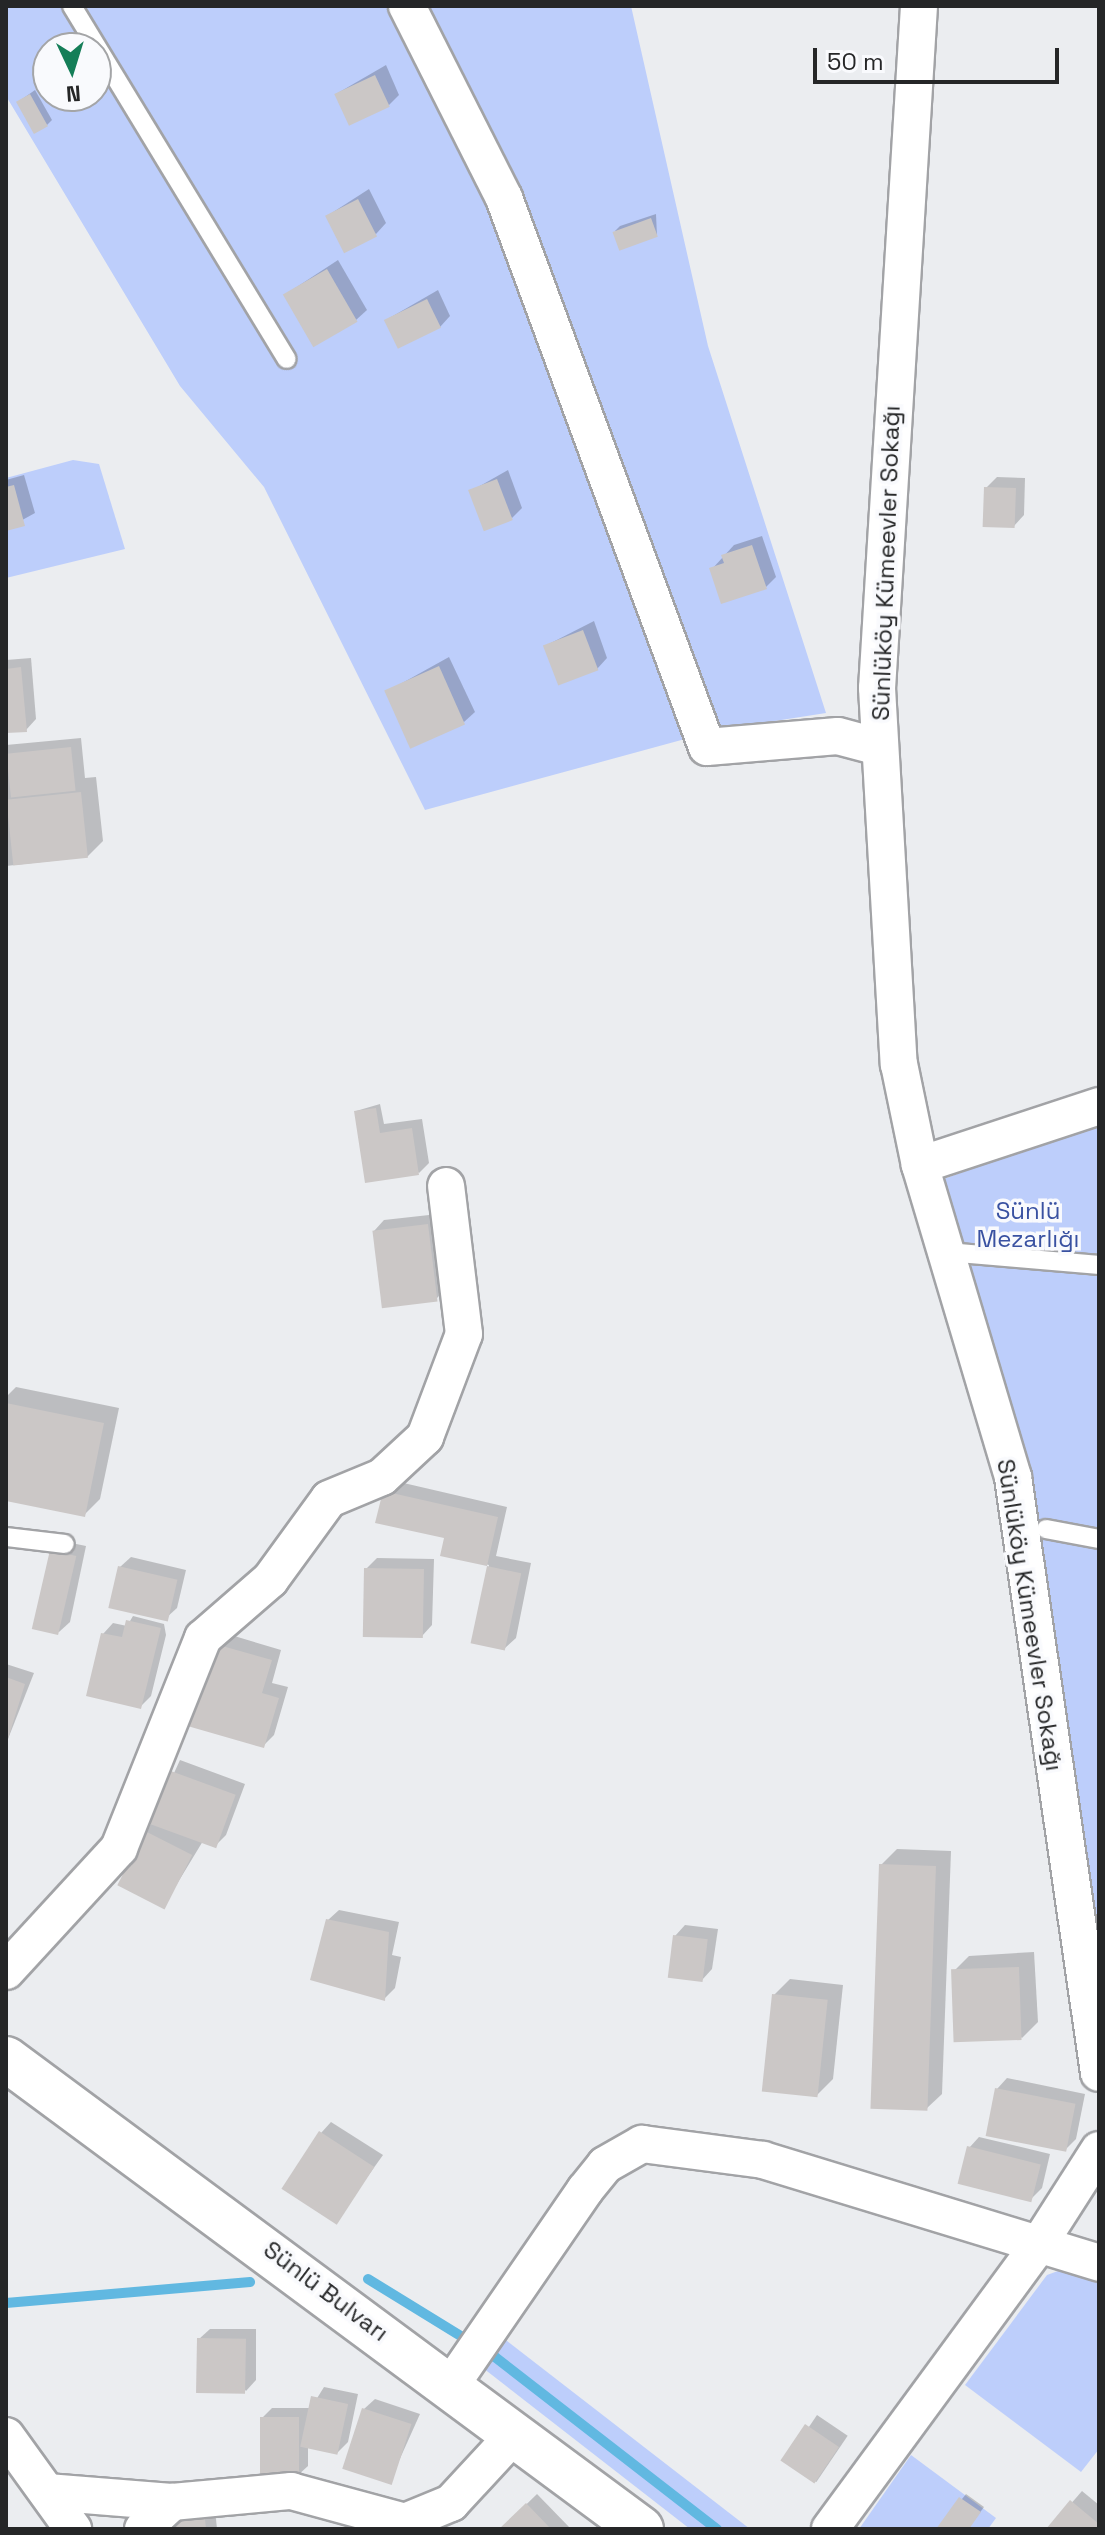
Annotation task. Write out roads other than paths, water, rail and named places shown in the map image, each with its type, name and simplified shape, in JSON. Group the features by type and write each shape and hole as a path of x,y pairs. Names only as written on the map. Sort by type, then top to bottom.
{"main road":[{"name":"Sünlü Bulvarı","path":"6,2059 451,2385 641,2529"}],"street":[{"path":"407,6 504,198 707,747 838,736 879,747"},
{"name":"Sünlüköy Kümeevler Sokağı","path":"919,6 881,549 879,747 899,1064 920,1165 1013,1477 1099,2073"},
{"path":"920,1165 1099,1106"},
{"path":"6,1971 119,1848 203,1638 270,1580 329,1499 382,1477 425,1437 464,1334 446,1186"},
{"path":"451,2385 585,2190 605,2165 642,2144 763,2160 1037,2247 1099,2263"},
{"path":"830,2529 1037,2247 1099,2150"},
{"path":"47,2492 172,2502 291,2491 405,2522 451,2503 515,2434"},
{"path":"6,2436 73,2529"},
{"path":"143,2529 172,2502"}],"lane":[{"path":"72,6 287,359"},
{"path":"947,1252 1099,1265"},
{"path":"1046,1529 1099,1539"},
{"path":"6,1537 65,1544"}],"waterway":[{"path":"368,2279 495,2357 717,2529"},
{"path":"6,2303 250,2282"}],"park label":[{"name":"Sünlü Mezarlığı","path":"1028,1225"}]}
